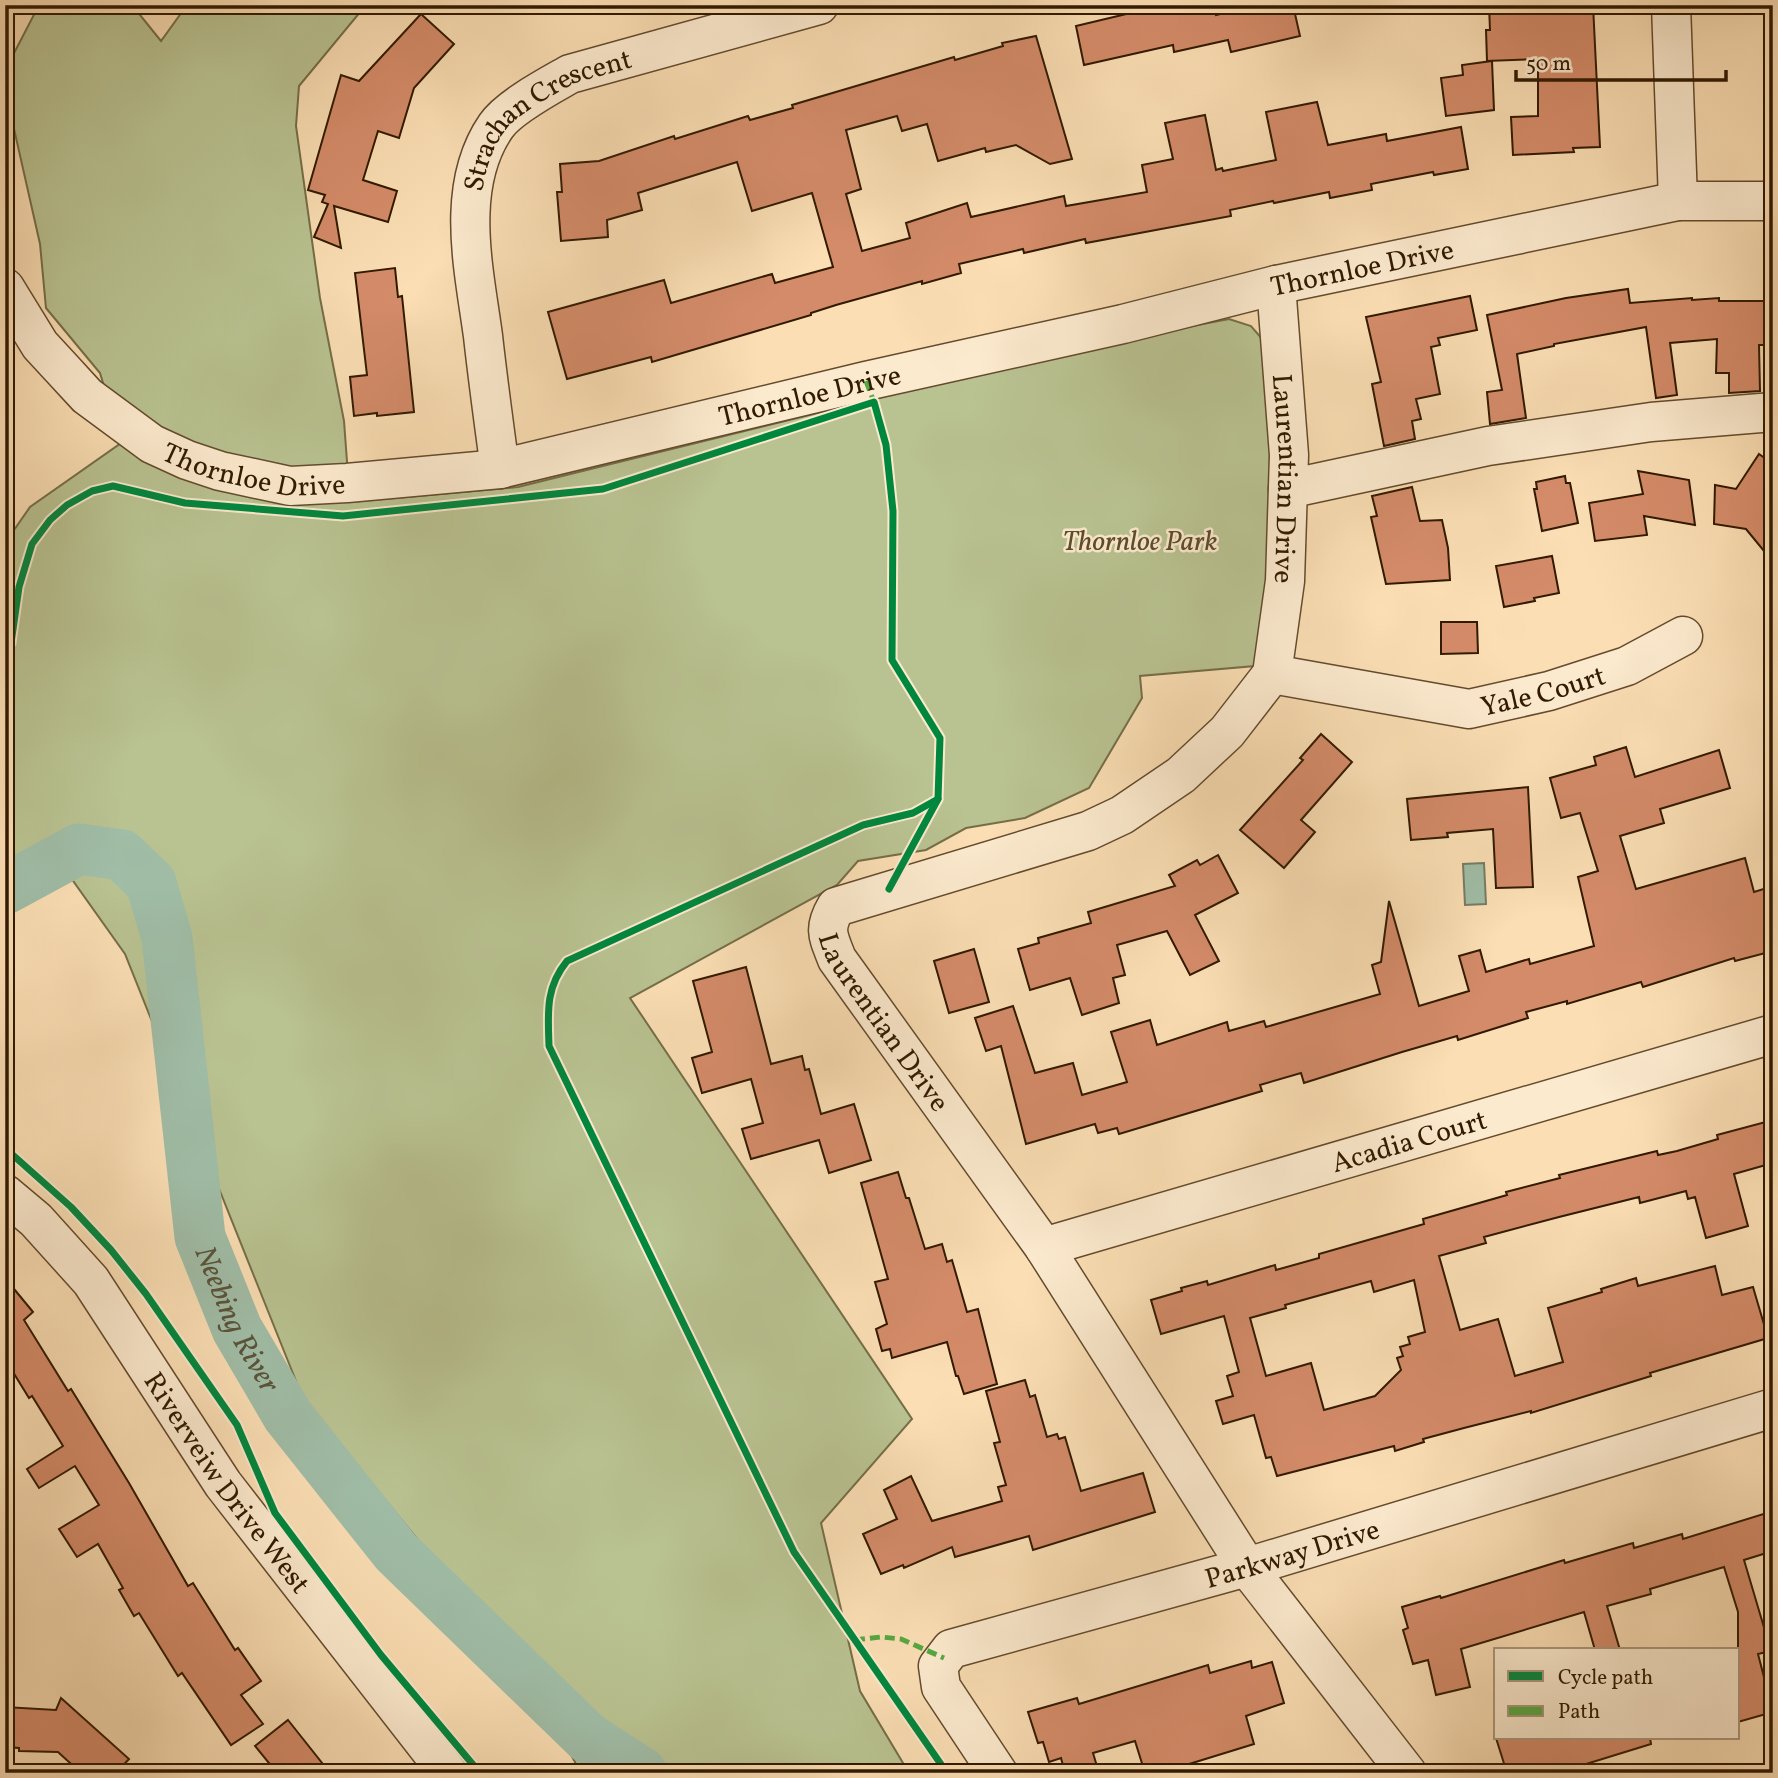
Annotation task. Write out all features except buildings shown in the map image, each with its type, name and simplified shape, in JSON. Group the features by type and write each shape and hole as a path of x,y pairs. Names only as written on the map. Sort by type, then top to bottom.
{"street":[{"name":"Strachan Crescent","path":"500,469 470,223 473,181 482,151 497,124 533,95 570,74 819,5"},
{"path":"1671,5 1678,201"},
{"name":"Thornloe Drive","path":"5,288 40,345 87,396 152,444 220,471 290,486 392,480 500,469 866,381 1123,324 1276,285 1678,201 1773,201"},
{"name":"Laurentian Drive","path":"1276,285 1289,455 1289,489 1285,581 1272,674 1218,741 1181,775 1122,816 1087,831 836,907 828,920 827,934 836,959 1044,1247 1247,1567 1407,1773"},
{"path":"1289,489 1488,446 1651,422 1773,412"},
{"name":"Yale Court","path":"1272,674 1469,709 1549,691 1627,666 1683,636"},
{"name":"Acadia Court","path":"1044,1247 1773,1034"},
{"name":"Riverveiw Drive West","path":"5,1194 36,1220 92,1281 223,1483 448,1773"},
{"name":"Parkway Drive","path":"998,1773 941,1687 938,1666 951,1649 1247,1567 1773,1408"}],"green space":[{"name":"Thornloe Park","path":"39,5 132,5 161,41 187,5 366,5 299,86 296,126 320,298 344,421 350,502 518,487 1092,345 1229,319 1251,326 1263,340 1270,444 1269,558 1255,666 1140,676 1142,698 1089,788 1025,818 966,828 926,850 858,861 837,885 630,998 912,1419 821,1523 860,1691 909,1773 581,1773 524,1669 304,1401 125,954 61,864 5,878 5,543 30,507 121,443 100,373 46,308 40,244 12,120 12,57"}],"shaded area":[{"path":"1484,863 1486,904 1465,905 1463,864"}],"waterway":[{"name":"Neebing River","path":"5,889 79,849 122,855 151,883 167,938 200,1237 237,1329 288,1416 396,1552 588,1738 642,1773"}],"marked path":[{"path":"866,381 874,402"},
{"path":"855,1640 881,1637 901,1639 944,1658"}],"cycle path":[{"path":"5,651 11,643 19,587 32,544 50,520 67,505 92,491 113,486 185,503 343,516 603,489 874,402 886,445 893,511 892,660 940,738 938,799 913,813 863,825 567,961 551,991 548,1012 549,1046 794,1552 947,1773"},
{"path":"889,889 938,799"},
{"path":"5,1148 71,1207 111,1250 146,1294 237,1425 275,1513 381,1655 480,1773"}]}
